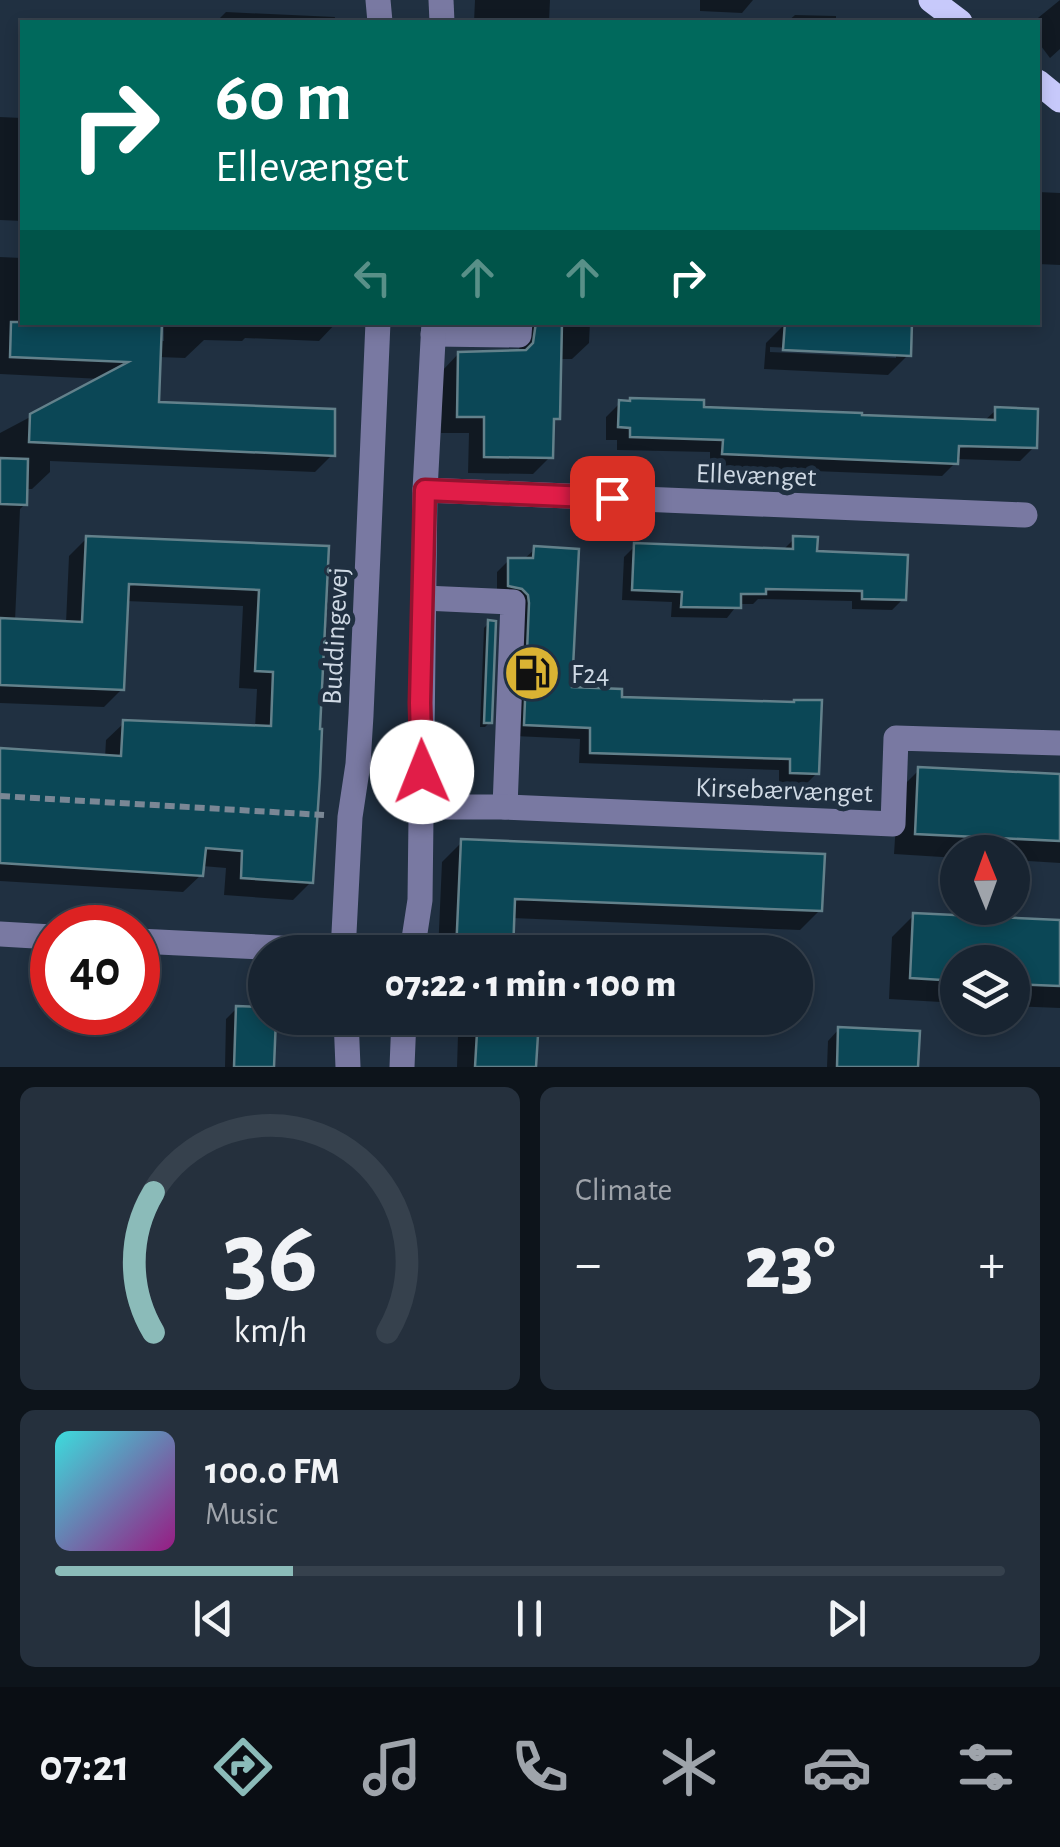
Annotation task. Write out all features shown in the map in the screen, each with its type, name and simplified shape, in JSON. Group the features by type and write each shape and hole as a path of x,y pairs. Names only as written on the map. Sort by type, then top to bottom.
{"main road":[{"path":"931,0 957,20"},
{"path":"1040,84 1060,100"}],"street":[{"name":"Buddingevej","path":"343,935 360,731 378,325"},
{"path":"415,935 420,900 425,490 434,328 520,334 520,325"},
{"name":"Ellevænget","path":"425,490 1025,515"},
{"path":"424,598 513,602 504,807"},
{"name":"Kirsebærvænget","path":"422,807 893,824 896,738 1060,743"},
{"path":"0,934 30,936"},
{"path":"160,942 248,947"},
{"path":"347,1035 348,1067"},
{"path":"402,1067 403,1035"}],"path":[{"path":"0,796 350,817"}],"building":[{"path":"11,322 162,325 159,402 335,409 335,456 29,442 30,414 128,362 10,357"},
{"path":"536,325 562,325 560,419 554,419 553,458 484,457 484,417 457,417 458,352 526,350 533,343"},
{"path":"785,325 912,325 911,356 783,350"},
{"path":"619,400 704,400 704,407 995,420 995,407 1038,409 1037,448 959,446 958,464 722,454 723,440 630,437 630,428 618,427"},
{"path":"0,458 28,459 27,505 0,504"},
{"path":"86,536 329,546 313,883 241,878 242,851 206,848 203,876 0,863 0,748 121,756 123,720 271,726 273,672 255,671 259,590 129,584 124,690 0,685 0,618 82,622"},
{"path":"793,536 818,537 817,551 908,555 906,600 862,599 862,591 766,589 766,594 741,594 741,608 681,607 682,592 632,590 634,543 793,549"},
{"path":"534,546 579,549 572,687 622,689 622,697 822,700 819,774 790,773 790,759 590,753 590,728 524,725 529,603 522,589 508,586 508,558 533,558"},
{"path":"488,620 496,621 492,723 484,723"},
{"path":"918,767 1060,774 1060,841 1030,840 1030,835 915,834"},
{"path":"461,839 825,854 822,911 515,899 514,935 457,935"},
{"path":"913,913 940,914 940,925 1030,925 1030,919 1060,920 1060,986 1030,985 1030,945 940,945 940,980 910,978"},
{"path":"236,1006 248,1006 248,1035 275,1035 274,1067 234,1067"},
{"path":"838,1027 920,1031 918,1067 837,1067"},
{"path":"477,1035 538,1035 536,1067 475,1067"}],"place":[{"name":"F24","path":"532,673"}],"route":[{"path":"422,772 425,490 612,498"}]}
